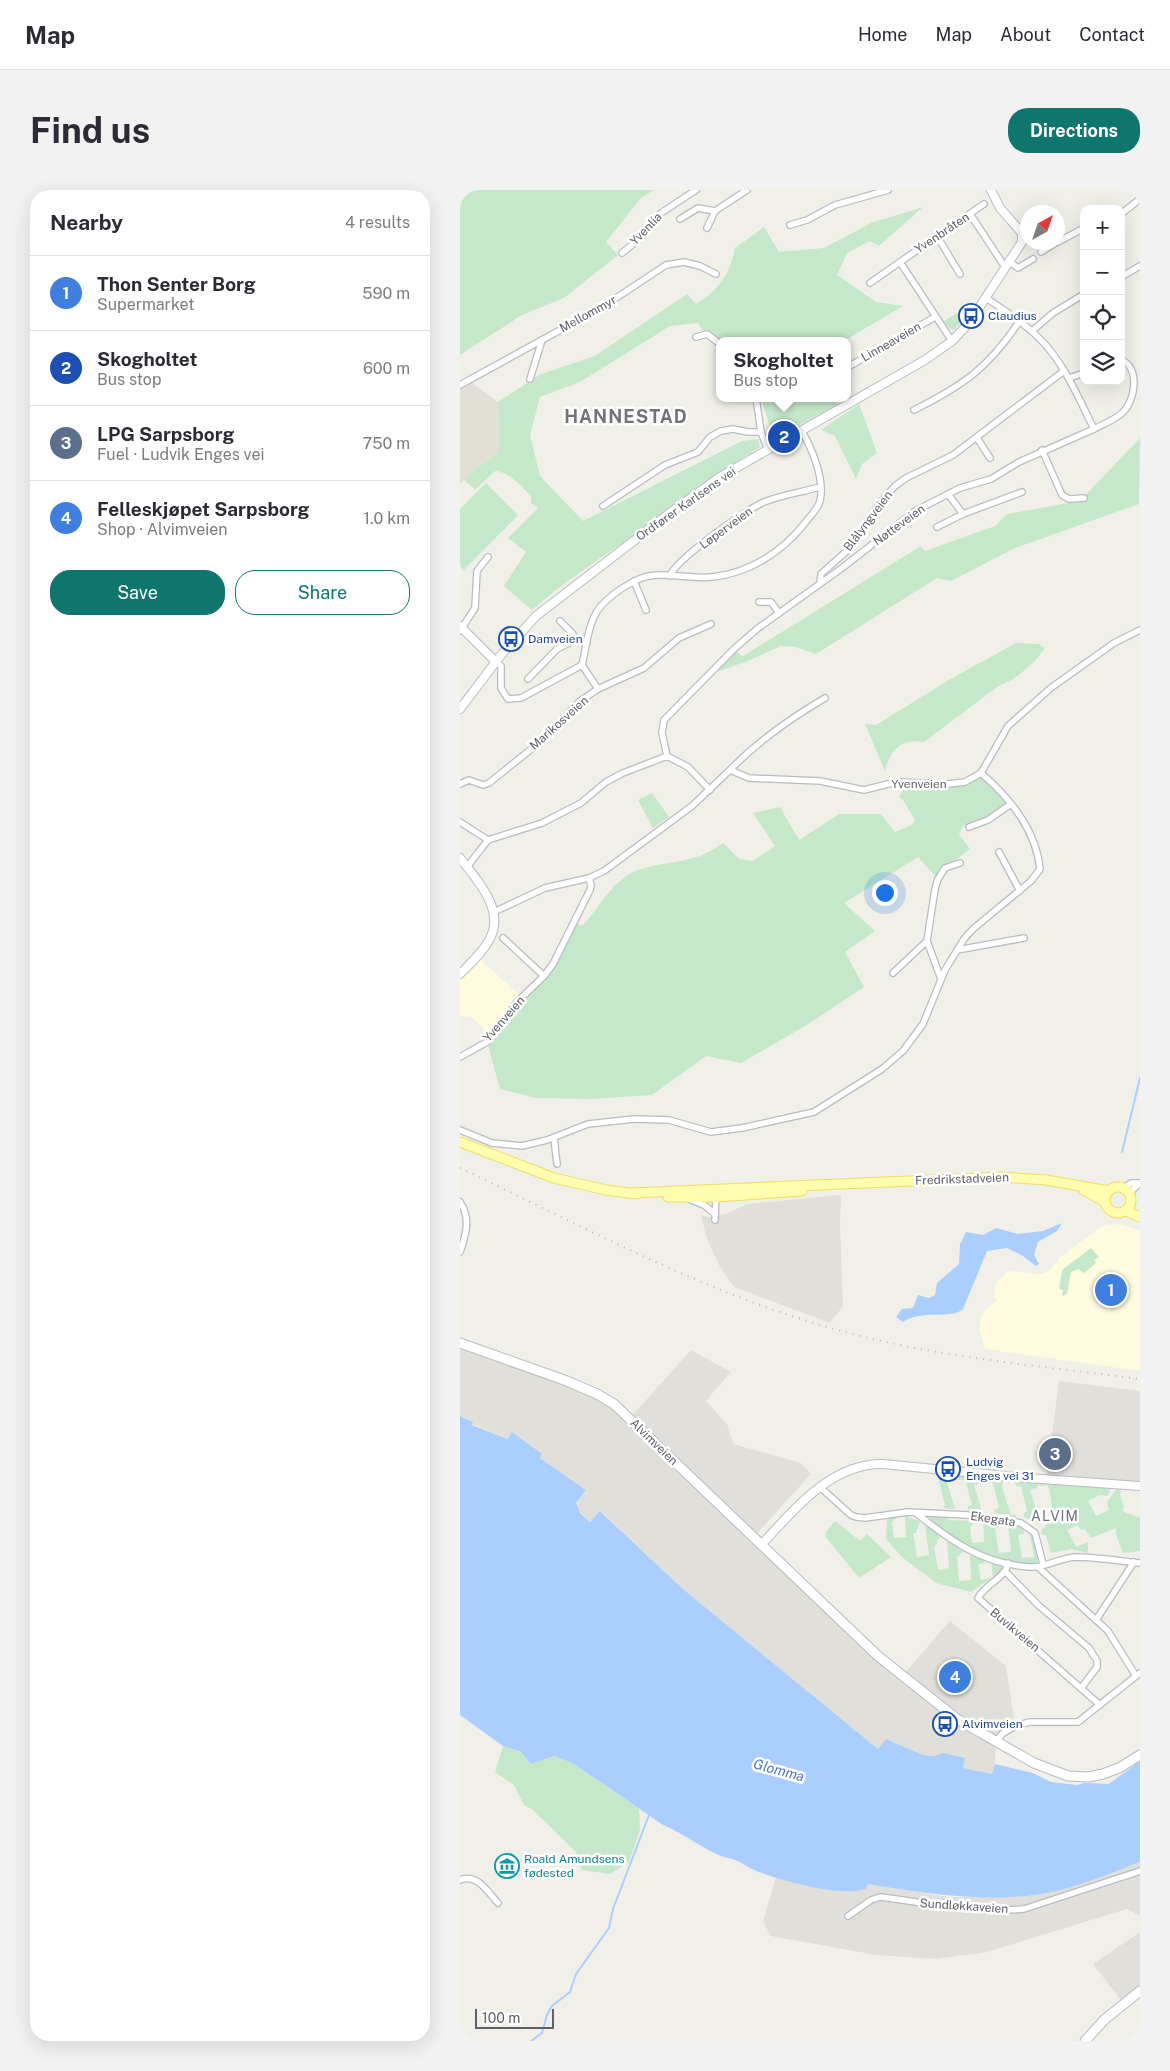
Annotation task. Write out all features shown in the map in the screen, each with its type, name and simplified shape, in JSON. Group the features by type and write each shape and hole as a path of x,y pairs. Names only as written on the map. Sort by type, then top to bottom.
{"main road":[{"name":"Fredrikstadveien","path":"460,1138 484,1151"},
{"name":"Fredrikstadveien","path":"460,1142 554,1178 606,1190 650,1196 684,1197 716,1193"},
{"name":"Fredrikstadveien","path":"632,1193 716,1193 1002,1177 1046,1180 1109,1191"},
{"name":"Fredrikstadveien","path":"1079,1187 1104,1202"},
{"path":"1140,1208 1128,1193 1116,1187 1109,1191 1104,1202 1107,1208 1114,1213 1126,1211 1140,1217"},
{"path":"1126,1211 1128,1193"},
{"name":"Alvimveien","path":"460,1343 587,1389 614,1404 878,1656 944,1710 996,1742 1048,1770 1075,1777 1095,1776 1112,1771 1140,1755"},
{"path":"1085,2041 1104,2020 1140,1991"}],"street":[{"name":"Yvenlia","path":"622,253 644,235 661,213 696,190"},
{"path":"707,228 715,211 747,190"},
{"path":"790,224 807,220 835,204 868,193 888,190"},
{"path":"900,262 950,343 986,298 1006,263 1022,242 1022,233 1000,208 991,190"},
{"path":"1125,211 1140,199"},
{"name":"Yvenbråten","path":"870,283 984,204"},
{"name":"Yvenlia","path":"680,219 698,208 715,211"},
{"path":"970,214 1006,263 1018,268 1033,259"},
{"path":"1065,238 1080,230"},
{"path":"938,236 960,274"},
{"name":"Mellommyr","path":"460,385 618,298 666,265 684,262 700,266 716,274"},
{"path":"1125,275 1140,266"},
{"path":"1032,331 1053,313 1082,295"},
{"path":"986,298 1043,341 1069,378 1094,428"},
{"name":"Linneaveien","path":"851,365 935,317"},
{"path":"914,410 950,392 973,376 1002,347 1019,322"},
{"path":"696,337 707,334 716,341"},
{"path":"530,379 542,340"},
{"name":"Ordfører Karlsens vei","path":"851,402 950,343"},
{"name":"Nøtteveien","path":"667,756 662,733 664,720 734,649 778,613 915,511 948,494 991,479 1042,450 1121,415 1132,399 1136,387 1135,373 1132,366 1125,362"},
{"name":"Blålyngveien","path":"820,583 822,574 849,549 879,504 895,486 906,478 954,455 1064,371"},
{"path":"1069,378 1080,374"},
{"path":"757,402 761,432 768,450"},
{"name":"Ordfører Karlsens vei","path":"460,709 496,662 536,616 555,600 705,488 851,402"},
{"path":"603,506 665,465 698,452 710,437 733,429 761,432"},
{"path":"598,689 582,665 590,626 599,608 634,581 648,576 710,578 725,576 760,563 798,531 817,506 820,487 809,445 802,431"},
{"path":"977,438 990,458"},
{"path":"1042,450 1062,495 1069,499 1084,498"},
{"name":"Løperveien","path":"670,576 680,563 744,512 768,501 820,487"},
{"name":"Nøtteveien","path":"936,527 963,514 1022,492"},
{"path":"948,494 963,514"},
{"path":"488,557 477,571 475,608 461,628 501,666 501,688 503,694 508,699 514,700 582,665"},
{"path":"634,581 646,610"},
{"path":"759,602 770,602 778,613"},
{"path":"560,621 573,634 575,640"},
{"name":"Marikosveien","path":"460,784 469,780 483,785 489,783 545,738 580,701 598,689 644,668 679,638 711,624"},
{"path":"460,1130 480,1139 512,1146 535,1144 588,1124 634,1119 669,1120 712,1132 742,1128 814,1112 882,1069 903,1051 923,1024 941,979 957,950 973,929 1020,891 1039,872 1040,862 1026,824 1012,804 981,773 1000,738 1013,721 1071,671 1114,643 1140,630"},
{"path":"528,679 557,649 575,640 587,642"},
{"path":"494,912 545,888 589,878 604,871 692,806 770,735 825,698"},
{"path":"467,867 488,840 542,823 581,803 606,782 623,772 667,756 688,767 710,790"},
{"name":"Yvenveien","path":"730,770 749,778 820,781 864,790 896,782 956,784 965,782 981,773"},
{"path":"969,828 992,818 1012,804"},
{"path":"460,822 488,840"},
{"path":"999,852 1020,891"},
{"path":"460,858 487,894 494,912 493,930 489,940 460,974"},
{"path":"941,979 927,942 938,878 945,868 960,863"},
{"name":"Yvenveien","path":"460,1057 487,1042 517,1002 544,976 590,890 592,885 589,878"},
{"path":"503,938 544,976"},
{"path":"957,950 1024,938"},
{"path":"893,973 927,942"},
{"path":"554,1138 557,1164"},
{"path":"1128,1193 1140,1183"},
{"path":"684,1197 704,1205 715,1217 716,1193"},
{"path":"460,1202 465,1210 467,1222 460,1252"},
{"path":"761,1545 794,1509 843,1472 856,1466 875,1463 1140,1486"},
{"name":"Ekegata","path":"821,1488 850,1514 856,1517 916,1513 967,1515 1021,1523 1035,1532 1040,1565"},
{"path":"916,1513 967,1550 1008,1563 1040,1565 1076,1557 1137,1563"},
{"path":"1008,1563 1006,1572 1038,1605 1094,1654 1097,1667 1082,1687"},
{"path":"1096,1620 1137,1563"},
{"path":"996,1742 1002,1734 1015,1726 1030,1722 1078,1722 1138,1675 1108,1631 1040,1565"},
{"name":"Buvikveien","path":"1006,1572 985,1587 978,1598 1082,1687 1100,1705"},
{"name":"Sundløkkaveien","path":"848,1916 871,1900 880,1898 953,1908 1004,1911 1024,1909 1140,1871"},
{"path":"460,1880 470,1877 475,1879 498,1902"}],"shaded area":[{"path":"468,380 498,402 499,453 474,470 460,484 460,385"},
{"path":"477,956 522,998 491,1037 472,1017 460,1016 460,974"},
{"path":"841,1195 840,1224 843,1306 830,1323 734,1287 719,1265 706,1236 701,1215 708,1217 726,1214 747,1204"},
{"path":"1116,1224 1140,1230 1140,1371 985,1349 979,1329 981,1318 986,1309 997,1300 994,1297 996,1283 1006,1273 1012,1271 1042,1274 1050,1270 1059,1258 1102,1226"},
{"path":"460,1342 578,1386 630,1418 691,1350 731,1372 706,1401 727,1424 733,1444 801,1463 811,1474 754,1537 902,1676 950,1621 1006,1666 1015,1726 996,1742 995,1764 992,1774 962,1768 964,1758 923,1755 886,1739 878,1749 684,1590 601,1511 590,1522 577,1509 578,1499 586,1490 540,1458 542,1455 512,1432 509,1439 472,1424 473,1422 460,1416"},
{"path":"1059,1381 1140,1391 1140,1486 1046,1479"},
{"path":"1140,1862 1140,1916 1127,1909 987,1952 936,1959 876,1955 771,1936 763,1922 776,1877 798,1884 832,1890 861,1891 867,1884 949,1897 990,1897 1051,1892"},
{"path":"1140,1932 1140,1991 1124,2004 1093,1964"}],"green space":[{"path":"460,190 654,190 641,198 606,242 618,255 564,298 522,315 460,355"},
{"path":"923,207 879,246 870,241 847,253 837,275 876,302 903,306 851,337 716,337 716,339 705,334 698,323 670,326 580,382 540,397 530,435 540,476 583,521 742,441 758,439 760,447 582,571 532,610 504,586 526,552 508,538 538,508 531,503 531,496 506,474 495,471 475,490 464,480 474,470 499,453 498,402 541,374 595,356 687,294 696,304 704,299 717,287 727,273 735,248 764,227 779,252 824,248 871,223"},
{"path":"964,309 967,314 954,330 949,328 944,321"},
{"path":"762,402 835,402 838,405 785,431 772,433"},
{"path":"859,404 877,453 862,464 856,479 835,436 821,430"},
{"path":"1140,438 1139,504 1015,548 951,581 937,578 816,654 796,647 781,646 717,672 736,651 743,656 921,546 925,551 995,526 1007,514 1080,501"},
{"path":"486,483 518,515 464,570 460,566 460,509"},
{"path":"1016,643 1039,644 1045,648 1034,662 1015,678 997,687 924,742 909,742 898,747 890,757 885,771 865,724 876,725 947,681"},
{"path":"981,773 1011,804 991,817 964,825 959,834 970,849 945,868 938,879 918,857 844,903 875,931 845,952 864,987 810,1023 741,1063 706,1056 652,1095 592,1099 536,1098 500,1089 487,1042 505,1016 544,976 573,922 582,926 613,888 627,875 648,867 691,859 723,843 739,859 753,861 775,846 753,813 780,807 799,840 839,814 881,814 895,832 912,825 915,820 903,800 899,797 906,783 956,784"},
{"path":"652,793 669,817 653,828 638,800"},
{"path":"1091,1248 1099,1257 1094,1260 1096,1263 1084,1273 1078,1269 1071,1272 1067,1294 1062,1296 1063,1290 1059,1289 1062,1270"},
{"path":"930,1472 957,1474 957,1480 947,1482 955,1509 943,1508 945,1505 937,1473"},
{"path":"958,1474 984,1476 983,1483 974,1485 982,1512 968,1510 968,1506 972,1505 965,1480 959,1480"},
{"path":"985,1476 1038,1481 1038,1487 1030,1490 1041,1525 1024,1517 1024,1513 1027,1511 1021,1486 1017,1487 1013,1480 1003,1481 1002,1487 1011,1515 1016,1515 1017,1520 1012,1520 1010,1515 995,1513 994,1510 999,1508 993,1483 985,1482"},
{"path":"1039,1481 1111,1486 1108,1496 1100,1495 1088,1501 1096,1516 1109,1510 1107,1502 1117,1489 1121,1490 1120,1495 1124,1507 1122,1511 1140,1518 1140,1551 1123,1553 1116,1534 1116,1528 1091,1538 1085,1529 1081,1530 1078,1525 1067,1530 1076,1547 1088,1542 1088,1553 1071,1549 1051,1553 1046,1535 1042,1535 1041,1531 1051,1515 1051,1498 1048,1485 1040,1486"},
{"path":"905,1516 920,1521 916,1533 913,1533 917,1557 929,1555 925,1525 941,1537 937,1540 937,1545 934,1546 938,1570 949,1568 947,1541 963,1552 957,1557 959,1581 971,1580 970,1555 984,1560 985,1563 978,1564 981,1580 993,1577 971,1592 936,1583 902,1557 886,1539 887,1517 898,1517 892,1522 894,1538 906,1537"},
{"path":"931,1516 948,1518 949,1520 976,1521 970,1527 972,1543 984,1542 983,1521 1002,1524 995,1529 999,1553 1011,1552 1008,1524 1023,1527 1024,1534 1018,1535 1022,1558 1034,1557 1029,1531 1035,1542 1039,1560 1035,1564 1018,1563 1000,1560 975,1552 957,1542 929,1521"},
{"path":"835,1521 860,1541 867,1534 891,1557 859,1578 825,1536"},
{"path":"991,1561 1001,1564 1003,1570 993,1577"},
{"path":"503,1746 521,1752 531,1764 555,1756 574,1764 639,1809 640,1830 629,1862 610,1874 581,1870 579,1857 575,1851 532,1809 524,1805 514,1785 495,1772"}],"water":[{"path":"1062,1223 1057,1231 1038,1242 1034,1255 1039,1264 1036,1266 1023,1256 1007,1248 987,1251 963,1309 958,1312 918,1316 903,1322 896,1317 902,1309 913,1308 918,1295 929,1298 935,1295 937,1283 959,1264 960,1244 966,1232 983,1235 996,1228 1018,1234 1043,1231"},
{"name":"Glomma","path":"460,1416 473,1422 472,1425 508,1439 512,1432 542,1454 540,1458 586,1490 576,1503 580,1513 590,1522 600,1511 684,1590 878,1749 886,1739 923,1755 935,1756 944,1753 965,1758 963,1768 992,1774 995,1764 1033,1773 1051,1782 1077,1785 1084,1783 1109,1784 1140,1761 1140,1862 1061,1890 1013,1897 950,1896 867,1884 866,1889 854,1891 825,1889 793,1883 764,1874 737,1861 723,1857 663,1825 574,1764 555,1756 531,1764 521,1752 503,1746 460,1715"}],"waterway":[{"path":"1122,1152 1140,1078"},
{"path":"531,2041 542,2033 547,2015 552,2006 570,1992 576,1974 609,1928 613,1909 649,1815"}],"railway":[{"path":"460,1168 595,1234 686,1275 779,1312 827,1327 904,1346 943,1353 1140,1379"}],"place":[{"name":"Claudius","path":"971,316"},
{"name":"Skogholtet","path":"784,437"},
{"name":"Damveien","path":"511,639"},
{"name":"Thon Senter Borg","path":"1111,1290"},
{"name":"LPG Sarpsborg","path":"1055,1454"},
{"name":"Ludvig Enges vei 31","path":"948,1469"},
{"name":"Felleskjøpet Sarpsborg","path":"955,1677"},
{"name":"Alvimveien","path":"945,1724"},
{"name":"Roald Amundsens fødested","path":"507,1866"}],"district":[{"name":"HANNESTAD","path":"626,417"},
{"name":"ALVIM","path":"1055,1516"}]}
